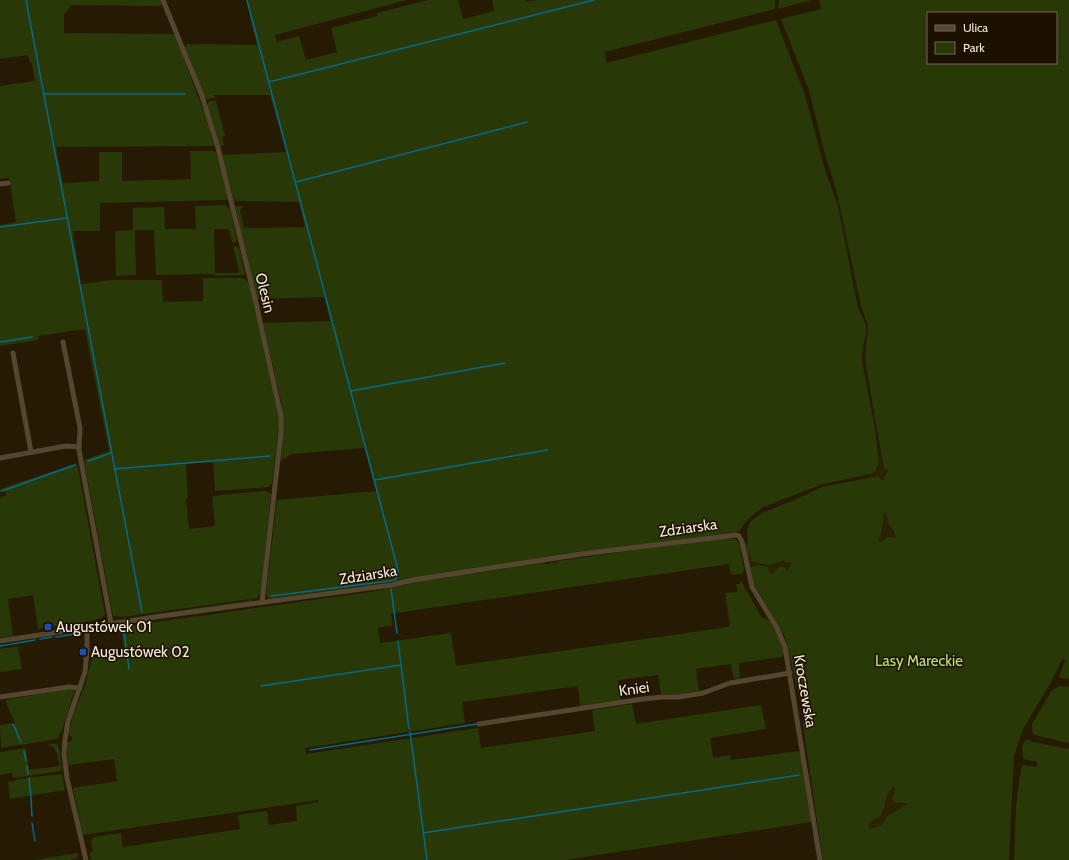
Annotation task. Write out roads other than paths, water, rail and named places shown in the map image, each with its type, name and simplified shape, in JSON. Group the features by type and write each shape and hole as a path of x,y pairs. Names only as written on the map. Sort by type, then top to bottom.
{"street":[{"name":"Olesin","path":"163,0 202,96 218,148 256,303 281,416 280,440 262,602"},
{"path":"0,184 8,183"},
{"path":"64,342 80,428 79,446 111,623"},
{"path":"13,353 31,452"},
{"path":"0,458 66,446 79,446"},
{"name":"Zdziarska","path":"0,641 111,623 392,585 413,580 582,554 729,535 739,536"},
{"name":"Kroczewska","path":"739,536 742,542 751,583 782,638 790,673 820,860"},
{"path":"86,860 67,778 64,754 66,731 87,661 87,627"},
{"name":"Kniei","path":"479,724 663,697 679,697 703,693 730,683 790,673"},
{"path":"0,697 68,687 80,688"}],"waterway":[{"path":"26,0 142,612"},
{"path":"247,0 398,570 398,575 395,580 271,596"},
{"path":"269,82 594,0"},
{"path":"43,94 185,94"},
{"path":"296,182 527,122"},
{"path":"0,227 67,218"},
{"path":"0,342 32,337"},
{"path":"351,391 505,363"},
{"path":"375,480 547,450"},
{"path":"88,461 111,453"},
{"path":"114,469 270,456"},
{"path":"2,491 75,465"},
{"path":"391,589 397,633"},
{"path":"116,626 123,626 129,669"},
{"path":"96,630 111,628"},
{"path":"56,637 75,634"},
{"path":"40,639 52,637"},
{"path":"0,646 35,640"},
{"path":"398,641 409,729"},
{"path":"261,686 401,665"},
{"path":"13,724 21,742"},
{"path":"310,750 477,724"},
{"path":"410,732 427,860"},
{"path":"24,751 26,761"},
{"path":"27,766 28,774"},
{"path":"423,833 799,775"},
{"path":"29,778 32,816"},
{"path":"32,823 35,841"}],"place":[{"name":"Augustówek 01","path":"48,627"},
{"name":"Augustówek 02","path":"83,652"}],"park label":[{"name":"Lasy Mareckie","path":"919,661"}]}
